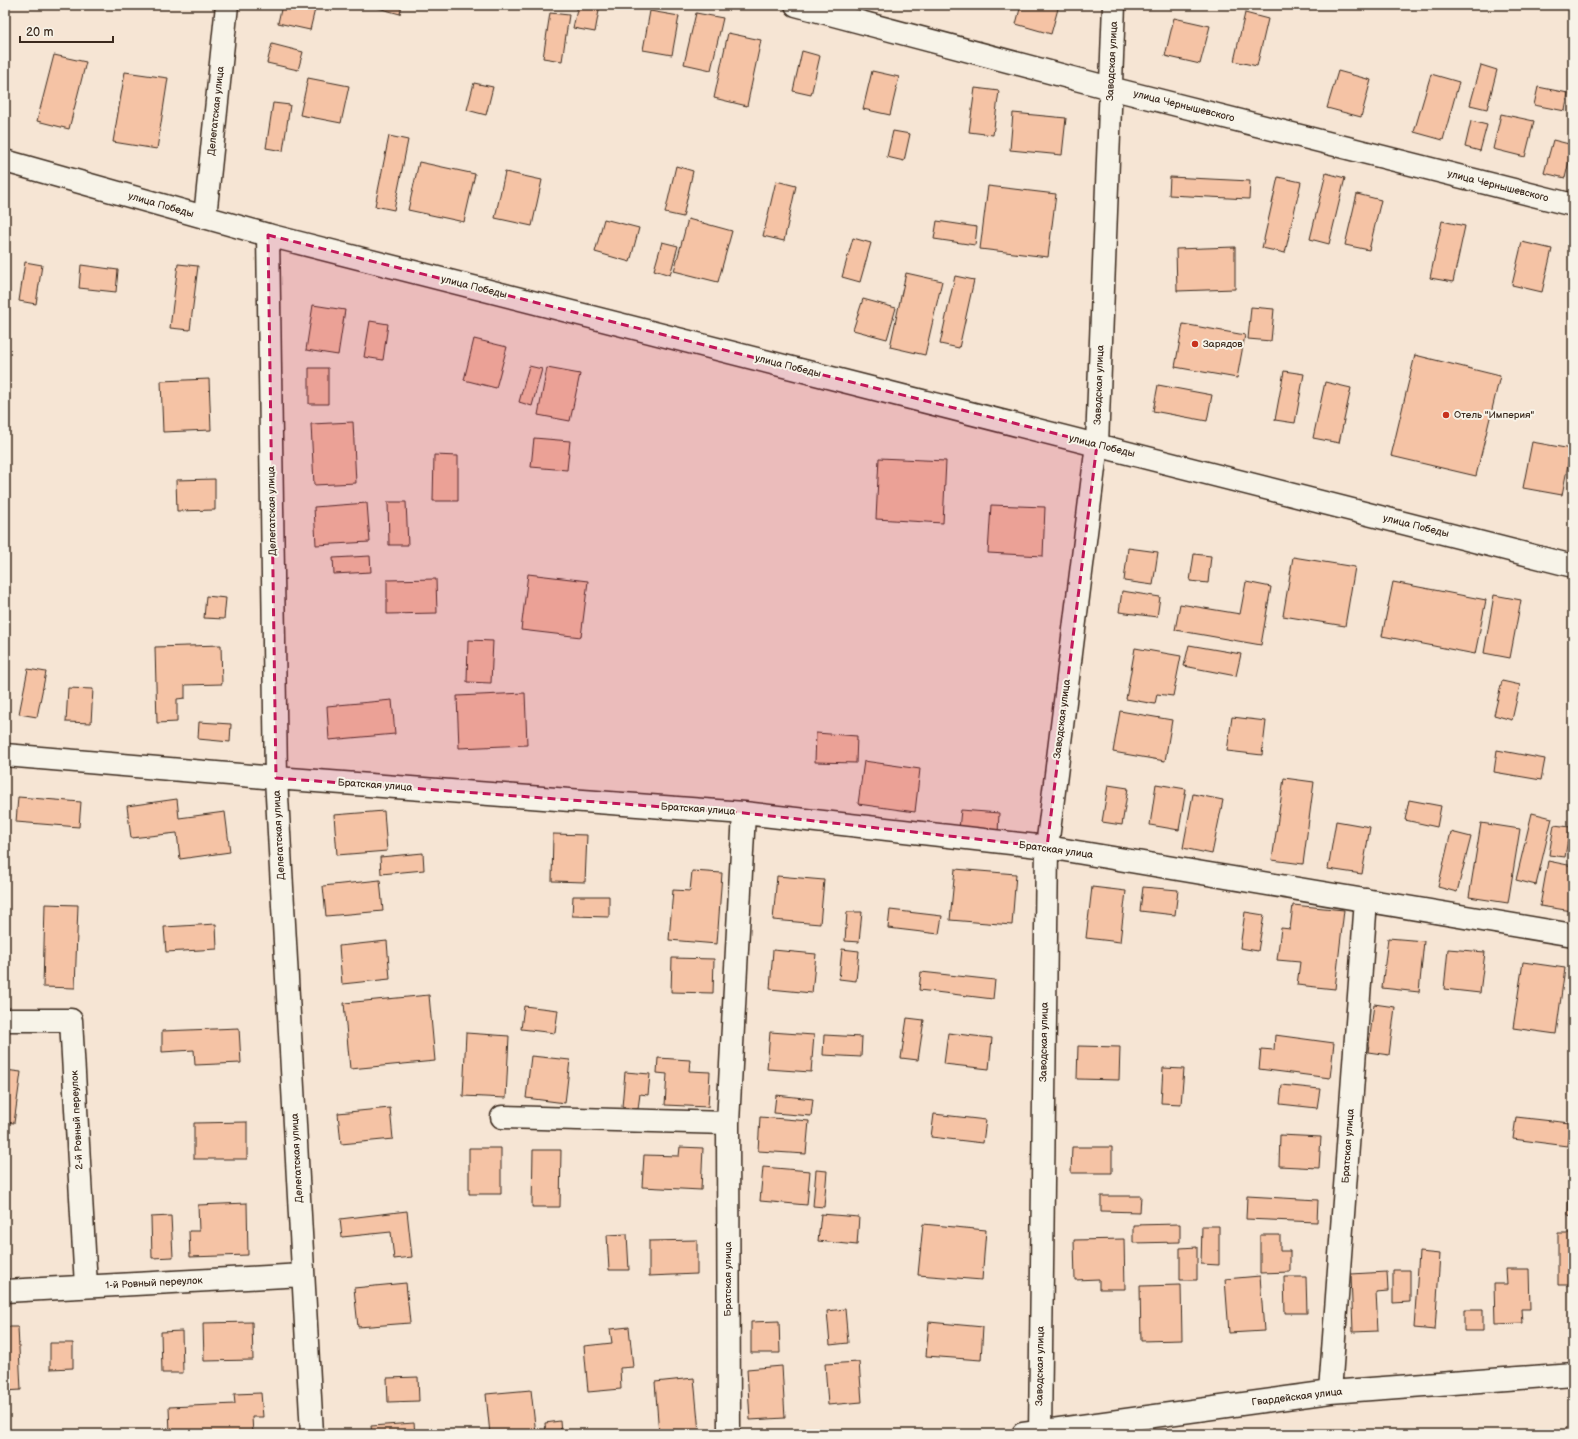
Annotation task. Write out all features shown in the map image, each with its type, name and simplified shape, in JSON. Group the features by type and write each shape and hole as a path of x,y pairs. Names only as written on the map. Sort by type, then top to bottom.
{"street":[{"name":"Делегатская улица","path":"205,217 227,5"},
{"name":"улица Чернышевского","path":"796,5 1110,88 1573,205"},
{"name":"Заводская улица","path":"1034,1433 1046,847 1097,444 1114,5"},
{"name":"улица Победы","path":"5,161 268,235 1097,444 1573,566"},
{"name":"Делегатская улица","path":"268,235 276,778 312,1434"},
{"name":"Братская улица","path":"5,755 276,778 744,813 1046,847 1573,935"},
{"name":"Братская улица","path":"729,1434 728,1123 744,813"},
{"name":"Братская улица","path":"1330,1392 1366,900"},
{"name":"2-й Ровный переулок","path":"5,1020 71,1020 86,1286"},
{"path":"502,1117 728,1123"},
{"name":"1-й Ровный переулок","path":"5,1291 303,1276"},
{"name":"Гвардейская улица","path":"1034,1433 1330,1392 1573,1374"}],"highlighted area":[{"path":"268,235 1097,444 1047,847 744,813 276,778"}],"building":[{"path":"282,5 316,5 310,30 278,23"},
{"path":"379,5 402,5 400,14 378,8"},
{"path":"578,5 600,5 595,32 573,28"},
{"path":"1021,5 1059,5 1051,34 1016,24"},
{"path":"650,11 679,16 672,55 643,50"},
{"path":"550,13 569,15 562,61 543,58"},
{"path":"696,13 723,18 711,70 684,64"},
{"path":"1245,13 1268,19 1257,66 1234,61"},
{"path":"1174,18 1210,26 1200,64 1165,56"},
{"path":"728,33 761,40 747,106 714,98"},
{"path":"272,44 303,52 298,70 267,63"},
{"path":"802,51 820,56 811,95 793,91"},
{"path":"54,55 86,62 69,129 37,121"},
{"path":"1481,65 1497,70 1487,109 1470,105"},
{"path":"872,71 899,77 890,115 863,109"},
{"path":"1338,71 1371,80 1361,117 1327,108"},
{"path":"125,72 168,78 157,149 113,142"},
{"path":"1431,74 1459,82 1443,140 1414,132"},
{"path":"308,78 349,86 341,123 300,115"},
{"path":"474,83 493,87 486,115 467,110"},
{"path":"1538,87 1568,93 1565,111 1534,105"},
{"path":"975,88 999,91 993,135 969,132"},
{"path":"273,103 290,105 283,151 266,148"},
{"path":"1013,113 1066,118 1062,155 1010,150"},
{"path":"1501,114 1534,121 1525,157 1493,149"},
{"path":"1471,121 1487,125 1480,151 1465,147"},
{"path":"893,131 910,134 904,161 887,157"},
{"path":"389,136 408,140 394,210 375,206"},
{"path":"1553,140 1573,145 1565,178 1544,173"},
{"path":"419,162 475,174 464,222 408,210"},
{"path":"676,166 693,171 683,217 665,213"},
{"path":"505,172 542,180 532,226 495,218"},
{"path":"1326,173 1345,178 1329,244 1310,239"},
{"path":"1170,177 1250,181 1249,199 1169,195"},
{"path":"1278,177 1301,182 1285,253 1262,248"},
{"path":"776,181 796,186 784,241 763,236"},
{"path":"988,186 1056,194 1048,257 980,249"},
{"path":"1357,194 1381,200 1369,250 1345,245"},
{"path":"604,219 639,228 630,262 595,252"},
{"path":"688,219 732,231 718,282 674,271"},
{"path":"937,221 977,227 975,245 934,239"},
{"path":"1442,221 1465,226 1453,282 1430,278"},
{"path":"853,238 871,243 860,282 842,277"},
{"path":"662,242 678,246 670,275 654,270"},
{"path":"1522,242 1552,249 1542,292 1512,285"},
{"path":"1235,247 1235,289 1177,291 1176,249"},
{"path":"25,262 42,265 36,304 19,301"},
{"path":"178,264 198,266 190,330 170,328"},
{"path":"81,265 118,270 116,292 79,288"},
{"path":"906,273 942,281 925,355 890,347"},
{"path":"955,276 974,280 959,348 940,344"},
{"path":"863,299 896,308 887,339 853,330"},
{"path":"313,305 345,310 338,355 306,350"},
{"path":"1251,307 1274,309 1271,341 1248,339"},
{"path":"370,321 388,324 383,360 364,357"},
{"path":"1183,324 1245,335 1237,378 1175,367"},
{"path":"474,339 507,347 496,388 464,380"},
{"path":"1415,355 1500,376 1476,476 1391,456"},
{"path":"529,366 542,369 532,406 519,402"},
{"path":"309,368 328,368 328,404 309,404"},
{"path":"547,368 580,374 570,421 538,415"},
{"path":"1284,371 1304,374 1295,423 1275,420"},
{"path":"209,379 211,430 163,432 161,381"},
{"path":"1325,382 1351,388 1339,443 1313,438"},
{"path":"1158,385 1212,395 1207,421 1153,411"},
{"path":"353,422 356,483 314,485 311,424"},
{"path":"534,438 570,441 567,470 531,467"},
{"path":"1532,442 1571,449 1562,495 1523,488"},
{"path":"434,455 458,456 458,501 433,501"},
{"path":"879,458 946,461 943,523 876,519"},
{"path":"215,479 215,510 177,511 176,480"},
{"path":"388,502 406,502 408,545 389,545"},
{"path":"367,503 370,542 316,545 314,507"},
{"path":"991,505 1045,507 1043,556 988,553"},
{"path":"1128,548 1158,552 1153,585 1124,581"},
{"path":"1194,554 1211,556 1208,583 1190,581"},
{"path":"370,556 371,572 334,574 333,558"},
{"path":"1293,557 1355,567 1345,626 1283,616"},
{"path":"528,574 588,581 581,637 521,630"},
{"path":"436,579 437,613 387,614 387,580"},
{"path":"1246,582 1271,587 1261,645 1175,630 1180,604 1240,614"},
{"path":"1393,582 1486,600 1475,654 1382,636"},
{"path":"1122,591 1160,597 1157,617 1119,612"},
{"path":"1494,595 1521,600 1510,658 1484,653"},
{"path":"206,596 226,598 224,619 204,618"},
{"path":"468,640 493,641 491,683 467,682"},
{"path":"221,645 222,684 185,685 185,698 177,699 177,722 157,723 155,647"},
{"path":"1189,645 1241,654 1236,676 1184,666"},
{"path":"1135,648 1181,656 1173,696 1157,694 1155,704 1126,699"},
{"path":"28,669 46,672 37,717 19,714"},
{"path":"1502,681 1520,685 1512,720 1494,715"},
{"path":"68,688 93,689 91,723 66,722"},
{"path":"525,693 527,745 459,748 457,696"},
{"path":"392,700 395,734 329,740 327,706"},
{"path":"1120,711 1172,720 1165,761 1113,752"},
{"path":"1232,717 1266,721 1262,755 1227,751"},
{"path":"199,722 231,724 230,742 198,739"},
{"path":"816,733 857,736 856,763 815,762"},
{"path":"1497,750 1545,759 1541,780 1494,772"},
{"path":"864,761 920,769 915,812 858,804"},
{"path":"1284,778 1314,782 1303,864 1272,860"},
{"path":"1156,784 1186,789 1179,830 1150,825"},
{"path":"1108,785 1128,788 1122,825 1102,822"},
{"path":"1193,794 1223,800 1212,854 1183,848"},
{"path":"18,797 81,802 79,827 16,822"},
{"path":"177,799 179,818 225,812 230,852 180,859 177,833 131,838 127,806"},
{"path":"1409,800 1441,806 1437,827 1405,820"},
{"path":"961,810 999,813 998,834 959,829"},
{"path":"384,811 387,851 337,855 334,815"},
{"path":"1532,813 1552,818 1536,885 1516,880"},
{"path":"1336,821 1370,827 1362,874 1328,869"},
{"path":"1481,823 1520,829 1508,903 1469,897"},
{"path":"1554,825 1570,827 1565,857 1549,855"},
{"path":"1451,832 1471,837 1457,892 1438,887"},
{"path":"553,834 587,835 585,882 552,881"},
{"path":"423,853 424,870 381,874 380,857"},
{"path":"1548,861 1573,866 1572,911 1540,906"},
{"path":"955,869 1016,874 1012,925 950,920"},
{"path":"692,871 722,873 717,944 669,940 673,890 690,891"},
{"path":"777,876 824,880 820,924 773,920"},
{"path":"380,880 383,911 326,916 323,886"},
{"path":"1092,887 1126,891 1120,942 1086,938"},
{"path":"1143,887 1178,890 1175,915 1140,911"},
{"path":"573,896 609,896 609,917 572,916"},
{"path":"45,904 78,905 75,988 43,987"},
{"path":"1293,905 1344,910 1335,989 1297,985 1300,962 1277,960 1281,928 1290,929"},
{"path":"890,910 942,916 939,934 888,928"},
{"path":"847,912 862,912 859,942 845,941"},
{"path":"1245,912 1264,915 1258,951 1240,948"},
{"path":"216,924 217,949 166,952 164,927"},
{"path":"1388,938 1424,941 1419,992 1382,988"},
{"path":"387,941 390,979 342,984 339,946"},
{"path":"842,949 859,951 856,981 839,979"},
{"path":"1448,949 1485,952 1480,993 1444,989"},
{"path":"773,950 816,954 812,993 770,989"},
{"path":"672,958 714,959 713,993 671,992"},
{"path":"1523,962 1565,968 1556,1034 1513,1028"},
{"path":"921,972 995,980 993,999 919,990"},
{"path":"429,995 435,1061 350,1069 344,1003"},
{"path":"1374,1004 1395,1007 1389,1055 1368,1052"},
{"path":"524,1006 558,1010 555,1033 521,1029"},
{"path":"907,1018 924,1020 918,1060 901,1058"},
{"path":"239,1028 241,1063 195,1065 194,1050 162,1052 162,1031"},
{"path":"770,1032 814,1035 811,1072 767,1069"},
{"path":"466,1033 509,1036 506,1098 463,1096"},
{"path":"948,1033 992,1038 989,1069 944,1064"},
{"path":"824,1035 862,1037 861,1057 823,1055"},
{"path":"1275,1035 1334,1043 1330,1078 1259,1069 1261,1049 1274,1050"},
{"path":"1078,1046 1120,1047 1119,1080 1077,1079"},
{"path":"531,1056 570,1060 565,1103 526,1098"},
{"path":"658,1058 690,1060 689,1071 710,1072 708,1107 665,1105 667,1074 657,1073"},
{"path":"1163,1068 1184,1069 1181,1104 1161,1103"},
{"path":"5,1070 21,1072 14,1123 5,1122"},
{"path":"625,1072 650,1074 648,1095 640,1094 638,1109 622,1107"},
{"path":"1282,1085 1320,1089 1317,1108 1280,1104"},
{"path":"776,1095 813,1099 811,1116 774,1113"},
{"path":"390,1108 393,1139 341,1144 338,1113"},
{"path":"934,1114 986,1120 983,1143 931,1137"},
{"path":"760,1117 809,1121 806,1154 758,1151"},
{"path":"1516,1117 1570,1123 1567,1146 1513,1139"},
{"path":"247,1122 247,1159 194,1159 194,1123"},
{"path":"1280,1135 1321,1137 1319,1168 1279,1166"},
{"path":"680,1147 703,1148 701,1190 642,1187 644,1155 679,1156"},
{"path":"1072,1147 1112,1147 1112,1173 1071,1173"},
{"path":"469,1148 501,1148 501,1194 469,1194"},
{"path":"533,1150 561,1150 560,1207 532,1207"},
{"path":"763,1167 810,1171 807,1205 760,1201"},
{"path":"816,1170 827,1171 824,1207 813,1206"},
{"path":"1569,1186 1573,1186 1573,1216 1568,1215"},
{"path":"1101,1196 1141,1196 1140,1212 1101,1211"},
{"path":"1247,1196 1318,1200 1317,1222 1246,1219"},
{"path":"247,1203 248,1255 190,1257 189,1231 199,1231 198,1205"},
{"path":"407,1211 412,1257 394,1259 391,1232 342,1237 340,1219"},
{"path":"821,1214 859,1217 857,1245 818,1241"},
{"path":"171,1216 173,1257 152,1258 151,1217"},
{"path":"923,1224 986,1230 982,1280 918,1275"},
{"path":"1180,1224 1180,1242 1133,1243 1133,1225"},
{"path":"1202,1226 1219,1226 1219,1265 1201,1264"},
{"path":"1558,1233 1573,1233 1573,1285 1558,1285"},
{"path":"627,1234 629,1270 609,1270 607,1235"},
{"path":"1260,1235 1280,1235 1280,1251 1290,1251 1290,1272 1260,1273"},
{"path":"1124,1239 1125,1289 1099,1289 1099,1279 1075,1280 1074,1240"},
{"path":"697,1240 697,1274 649,1276 649,1241"},
{"path":"1197,1247 1197,1280 1180,1280 1180,1248"},
{"path":"1419,1252 1440,1254 1435,1330 1414,1328"},
{"path":"1506,1269 1529,1269 1530,1309 1521,1309 1522,1323 1495,1324 1494,1284 1507,1284"},
{"path":"1393,1270 1410,1270 1410,1302 1393,1303"},
{"path":"1387,1272 1388,1291 1376,1292 1378,1331 1353,1332 1351,1274"},
{"path":"1260,1276 1264,1331 1229,1333 1225,1279"},
{"path":"1284,1277 1306,1277 1307,1313 1285,1313"},
{"path":"406,1283 410,1323 358,1327 354,1288"},
{"path":"1181,1285 1182,1340 1141,1341 1140,1286"},
{"path":"845,1309 848,1343 830,1345 827,1311"},
{"path":"1464,1310 1483,1310 1483,1331 1464,1331"},
{"path":"779,1321 780,1353 751,1353 751,1322"},
{"path":"252,1322 253,1360 204,1361 203,1323"},
{"path":"929,1322 983,1327 981,1360 926,1356"},
{"path":"5,1327 18,1327 21,1390 5,1391"},
{"path":"629,1327 633,1367 620,1368 621,1389 588,1392 584,1346 612,1343 610,1329"},
{"path":"182,1331 183,1373 162,1373 161,1332"},
{"path":"50,1343 73,1343 73,1368 50,1369"},
{"path":"859,1362 862,1402 828,1405 825,1364"},
{"path":"782,1366 785,1418 750,1420 747,1369"},
{"path":"418,1377 419,1401 388,1402 387,1378"},
{"path":"694,1378 699,1432 659,1434 655,1382"},
{"path":"531,1390 536,1434 490,1434 486,1394"},
{"path":"261,1393 263,1417 252,1417 253,1434 170,1434 169,1407 235,1404 234,1394"},
{"path":"560,1421 561,1434 546,1434 545,1423"},
{"path":"414,1423 415,1434 372,1434 371,1426"}],"place":[{"name":"Зарядов","path":"1195,344"},
{"name":"Отель \"Империя\"","path":"1446,415"}]}
